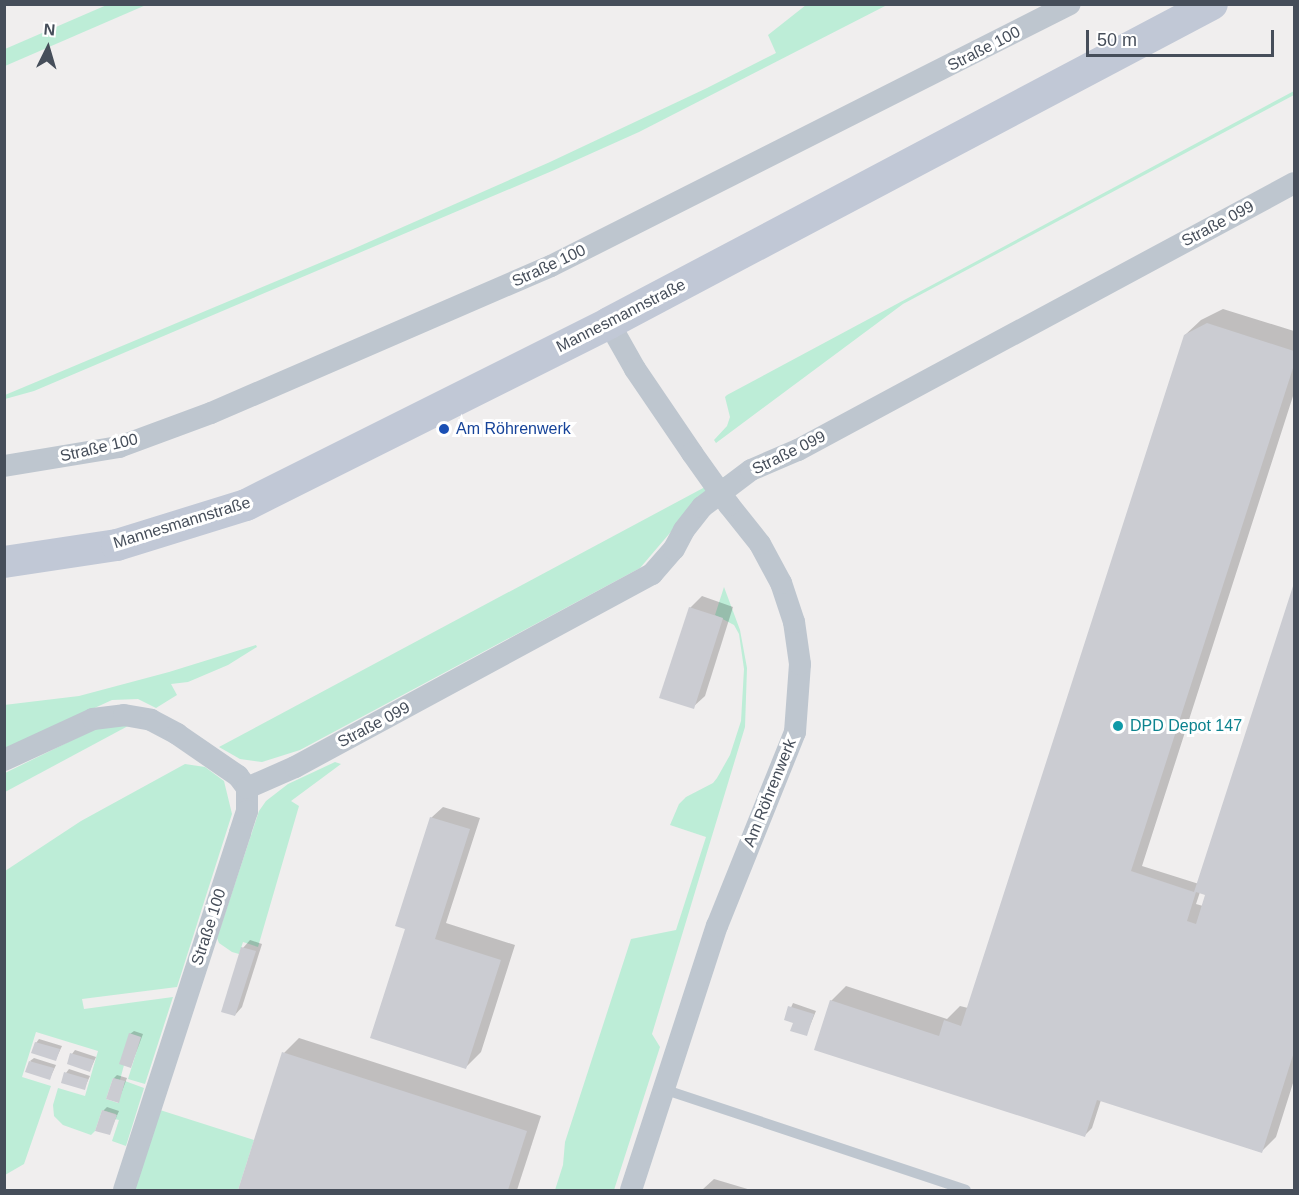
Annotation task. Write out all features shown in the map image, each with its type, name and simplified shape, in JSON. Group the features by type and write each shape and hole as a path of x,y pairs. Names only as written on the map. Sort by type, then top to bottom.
{"main road":[{"name":"Mannesmannstraße","path":"4,562 117,545 246,505 609,323 1212,4"}],"street":[{"name":"Straße 100","path":"4,466 119,447 211,412 552,266 1070,4"},
{"name":"Straße 099","path":"248,788 295,767 652,574 674,549 684,530 702,507 751,470 798,450 1294,183"},
{"name":"Am Röhrenwerk","path":"609,323 635,369 692,453 760,544 781,583 794,622 800,664 795,732 717,926 631,1191"},
{"path":"4,760 93,719 124,715 151,720 177,734 238,776 248,788"},
{"name":"Straße 100","path":"124,1191 247,811 248,788"}],"lane":[{"path":"663,1089 966,1191"}],"green space":[{"path":"109,4 146,5 5,66 5,49"},
{"path":"806,5 887,5 639,132 552,171 34,391 5,399 5,395 353,249 550,162 707,88 776,53 768,35"},
{"path":"1294,91 1294,95 903,304 716,443 714,440 727,426 730,417 725,397 727,395"},
{"path":"763,456 687,513 640,568 300,750 262,762 240,759 219,747"},
{"path":"724,587 740,630 747,668 745,727 652,1034 660,1047 614,1190 555,1190 563,1165 565,1142 631,939 676,930 706,837 670,825 679,804 686,797 713,783 717,778 730,755 741,721 744,669 739,634 734,625 715,615"},
{"path":"256,645 257,647 228,665 188,682 171,684 177,695 156,708 138,699 112,700 5,749 4,705 79,696 169,672"},
{"path":"111,726 128,726 5,792 5,773 93,730"},
{"path":"335,762 341,764 291,801 299,806 258,947 243,942 239,954 232,952 219,943 217,938 259,811 266,801 288,784"},
{"path":"185,764 205,767 224,781 232,814 177,987 82,999 84,1009 173,997 145,1084 128,1079 141,1037 124,1065 120,1080 113,1078 106,1099 118,1103 125,1081 144,1088 126,1146 112,1141 119,1120 115,1119 116,1114 102,1110 95,1131 91,1135 63,1125 54,1116 53,1105 58,1088 85,1096 98,1051 36,1032 22,1077 51,1086 24,1164 5,1175 5,871 81,821"},
{"path":"160,1110 254,1140 238,1190 134,1190"}],"building":[{"name":"DPD Depot 147","path":"1207,323 1294,351 1294,365 1131,871 1194,892 1294,583 1294,1052 1262,1153 1097,1100 1085,1137 814,1050 830,1000 939,1036 944,1020 961,1026 1184,335","holes":["1196,892 1205,895 1196,924 1187,921"]},
{"path":"689,607 723,618 694,709 659,698"},
{"path":"430,817 470,829 435,939 501,960 466,1069 370,1038 405,929 395,926"},
{"path":"241,947 256,951 235,1016 221,1012"},
{"path":"788,1006 814,1014 807,1036 790,1031 793,1023 784,1020"},
{"path":"129,1033 141,1037 131,1068 119,1064"},
{"path":"35,1042 60,1049 56,1061 31,1053"},
{"path":"282,1052 527,1131 508,1190 238,1190"},
{"path":"70,1053 94,1060 90,1072 67,1064"},
{"path":"29,1061 54,1068 50,1080 25,1072"},
{"path":"64,1072 88,1079 85,1090 61,1083"},
{"path":"113,1078 125,1081 119,1103 106,1099"},
{"path":"102,1110 117,1115 110,1135 95,1131"}],"place":[{"name":"Am Röhrenwerk","path":"444,429"},
{"name":"DPD Depot 147","path":"1118,726"}]}
